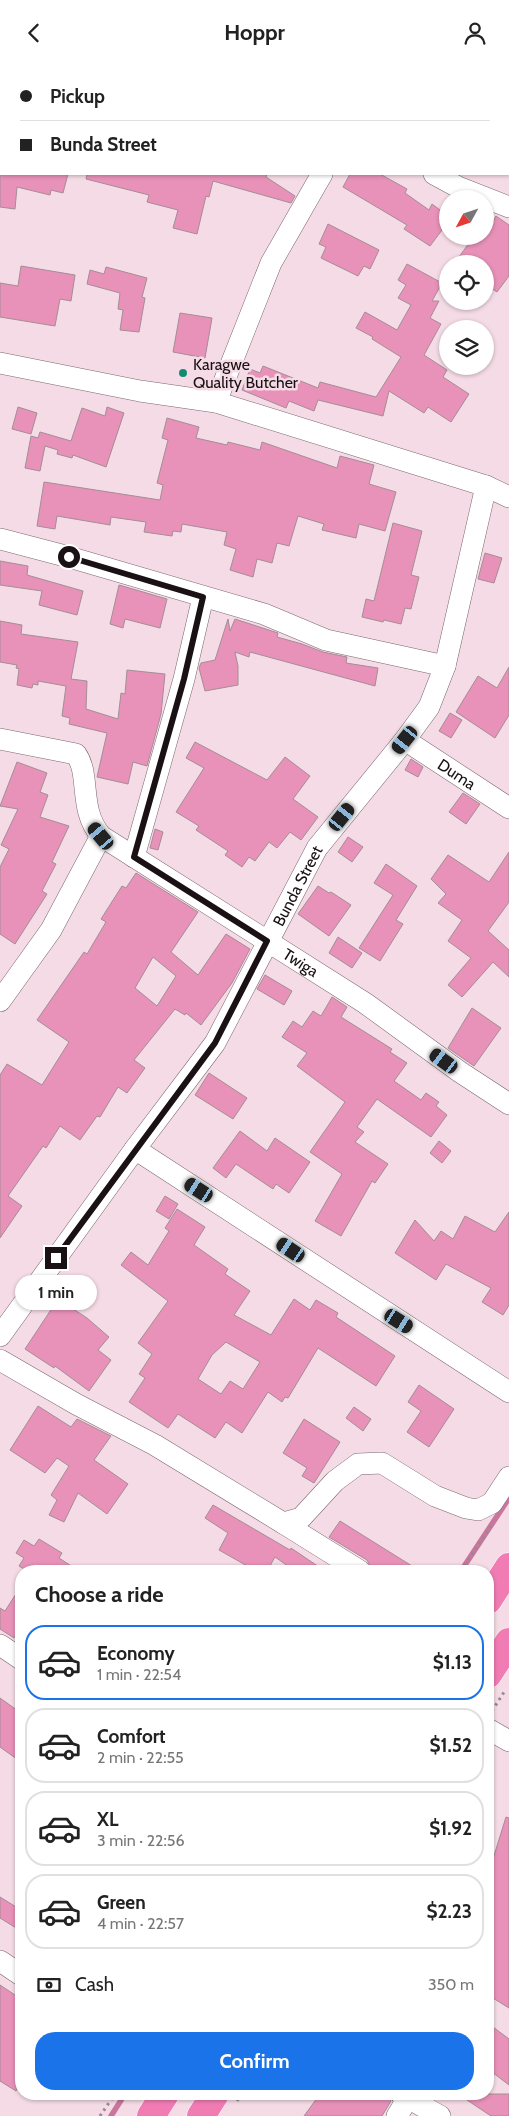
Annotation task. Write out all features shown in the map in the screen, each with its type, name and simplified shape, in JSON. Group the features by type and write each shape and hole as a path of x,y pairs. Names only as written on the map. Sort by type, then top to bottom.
{"highway":[{"path":"494,1591 509,1567"},
{"path":"494,1665 509,1642"},
{"path":"151,2116 161,2100"},
{"path":"201,2116 211,2100"}],"street":[{"path":"216,402 271,263 321,175"},
{"path":"436,175 458,187 509,207"},
{"path":"0,363 140,391 216,402 486,486 509,497"},
{"name":"Bunda Street","path":"0,1336 215,1043 267,941 318,848 405,740 429,707 445,665 486,486"},
{"path":"0,539 264,614 326,640 445,665"},
{"path":"134,857 184,679 203,597"},
{"name":"Twiga","path":"0,739 76,754 80,760 86,802 92,826 101,836 365,1003 460,1072 509,1104"},
{"name":"Duma","path":"405,740 509,809"},
{"path":"0,1001 51,931 101,836"},
{"path":"136,1149 509,1392"},
{"path":"0,1360 76,1404 155,1445 350,1565"},
{"path":"282,1523 301,1518 334,1481 358,1464 382,1463 435,1496 466,1508 478,1510 492,1503 509,1477"},
{"path":"0,1645 15,1655"},
{"path":"494,1732 509,1741"},
{"path":"0,1961 15,1971"},
{"path":"397,2116 403,2100"},
{"path":"411,2100 440,2116"}],"path":[{"path":"465,1565 493,1523"},
{"path":"494,1709 509,1685"},
{"path":"100,2116 110,2100"}],"building":[{"path":"0,175 68,175 63,193 51,190 50,195 17,187 15,209 0,207"},
{"path":"87,175 267,175 266,177 295,196 291,203 213,181 209,197 206,196 197,234 173,228 178,210 147,202 149,195 86,179"},
{"path":"349,175 382,175 407,189 405,193 429,210 432,204 439,209 439,234 430,246 404,229 407,225 343,187"},
{"path":"496,216 509,225 509,276 497,292 494,290 494,255 460,255 468,245 494,245 494,220"},
{"path":"328,224 379,250 370,269 364,266 358,276 321,258 326,247 319,244"},
{"path":"407,264 439,281 439,288 432,301 439,301 430,318 439,323 439,328 424,355 439,365 439,375 444,375 443,377 469,394 451,422 428,407 424,413 389,391 383,416 318,400 314,411 289,401 286,408 242,390 250,369 260,373 263,366 318,388 320,382 376,397 401,357 372,339 373,337 356,328 365,312 397,330 411,305 398,298 406,285 398,280"},
{"path":"21,266 75,275 71,301 60,299 55,326 0,317 0,283 18,286"},
{"path":"106,267 147,278 142,297 145,298 139,332 120,330 123,310 118,309 120,293 87,284 90,270 104,274"},
{"path":"180,313 212,318 205,358 173,352"},
{"path":"18,407 37,413 31,434 12,429"},
{"path":"107,407 124,413 106,467 73,455 72,458 57,454 58,450 45,446 40,471 25,468 31,436 38,438 40,432 71,441 82,408 105,416"},
{"path":"167,418 199,427 196,438 227,445 228,442 260,450 262,442 337,468 340,456 374,465 369,484 396,492 385,531 359,524 356,538 322,530 324,524 298,516 289,546 277,543 272,563 257,559 253,577 230,570 236,549 224,545 227,532 182,524 181,532 173,531 172,536 144,532 146,522 111,517 110,525 57,516 55,529 37,526 44,482 160,500 163,485 157,483 168,440 162,438"},
{"path":"393,523 422,531 411,575 419,577 411,609 405,608 401,624 362,617 366,599 374,601"},
{"path":"485,553 502,558 494,583 478,579"},
{"path":"0,561 28,566 27,575 83,591 77,615 39,605 42,591 0,585"},
{"path":"119,585 167,599 160,628 125,619 123,628 110,624"},
{"path":"228,619 230,631 235,619 278,633 277,637 323,652 347,657 346,663 378,668 375,686 250,652 249,657 235,652 238,666 238,685 205,691 199,668 201,663 215,660"},
{"path":"0,621 22,625 21,634 78,642 71,679 87,681 86,709 118,719 121,693 125,694 127,670 165,674 161,714 147,766 133,762 128,784 97,777 107,733 69,724 70,718 62,716 66,686 38,681 38,685 33,684 32,688 17,685 19,669 16,668 17,665 0,662"},
{"path":"509,667 509,715 495,738 456,712 478,676 497,688"},
{"path":"450,713 462,720 451,738 439,731"},
{"path":"195,742 267,780 285,757 310,776 293,799 318,817 301,840 290,832 277,848 269,842 255,861 249,857 242,867 225,855 228,851 196,830 199,826 176,812 204,768 186,758"},
{"path":"411,759 423,767 418,777 405,770"},
{"path":"17,762 47,773 40,792 48,795 40,817 69,826 52,862 56,864 42,891 47,894 15,944 0,934 0,867 9,849 1,845 18,809 0,806"},
{"path":"463,793 480,804 466,824 449,812"},
{"path":"155,829 163,832 158,850 150,848"},
{"path":"348,837 363,847 352,862 338,852"},
{"path":"509,852 509,902 488,931 509,950 509,977 493,962 462,997 448,985 471,958 448,941 462,920 438,903 446,894 431,879 448,855 489,882"},
{"path":"386,864 417,886 396,920 403,924 380,961 359,948 393,895 374,883"},
{"path":"136,873 198,912 171,952 198,975 226,934 250,949 232,983 201,1025 186,1013 185,1015 175,1009 134,1060 145,1068 127,1093 118,1087 100,1117 97,1116 80,1140 60,1126 46,1148 43,1146 8,1196 22,1206 0,1238 0,1075 7,1064 42,1085 69,1042 37,1020 84,952 87,954 106,922 101,919 122,886 126,888","holes":["153,957 176,976 157,1006 135,988"]},
{"path":"318,886 351,905 329,936 298,914"},
{"path":"338,937 362,953 352,968 329,953"},
{"path":"265,975 292,991 284,1005 257,989"},
{"path":"332,997 347,1007 341,1017 392,1049 390,1052 407,1063 394,1081 421,1100 426,1093 439,1102 436,1106 447,1115 431,1137 377,1099 357,1127 364,1132 355,1142 388,1164 375,1183 372,1181 341,1236 315,1221 342,1174 310,1152 345,1102 297,1066 307,1053 282,1037 293,1021 302,1027 313,1011 321,1016"},
{"path":"472,1008 501,1028 474,1066 448,1048"},
{"path":"209,1073 247,1098 233,1119 195,1095"},
{"path":"240,1131 267,1151 275,1138 310,1162 289,1193 276,1184 273,1189 236,1164 226,1178 213,1168"},
{"path":"439,1141 451,1151 442,1163 430,1153"},
{"path":"165,1196 178,1204 169,1219 156,1211"},
{"path":"177,1209 205,1227 194,1245 228,1269 225,1274 250,1291 234,1315 271,1335 294,1299 310,1310 316,1300 338,1313 336,1317 395,1356 376,1386 318,1348 288,1398 285,1397 282,1402 268,1392 242,1433 226,1422 215,1438 178,1414 168,1428 129,1402 145,1378 139,1374 152,1354 138,1343 168,1301 121,1265 131,1252 148,1265 169,1231 165,1228","holes":["226,1342 260,1362 243,1389 230,1381 221,1394 198,1379 212,1355"]},
{"path":"509,1212 509,1305 503,1315 482,1302 491,1288 446,1264 436,1280 395,1253 415,1220 434,1241 441,1231 453,1239 465,1216 495,1232"},
{"path":"58,1299 87,1318 109,1337 98,1350 111,1360 89,1391 55,1366 54,1368 25,1349"},
{"path":"419,1385 454,1409 429,1447 407,1432 421,1411 408,1402"},
{"path":"38,1406 71,1427 77,1419 111,1436 94,1460 128,1484 107,1514 78,1493 64,1522 49,1515 57,1500 51,1495 69,1466 57,1458 45,1473 10,1450"},
{"path":"354,1407 371,1419 363,1431 346,1418"},
{"path":"304,1419 340,1442 314,1483 302,1476 307,1468 283,1453"},
{"path":"213,1505 290,1550 291,1548 316,1565 286,1565 275,1557 270,1565 245,1565 219,1550 228,1533 205,1518"},
{"path":"340,1521 410,1565 370,1565 367,1560 329,1537"},
{"path":"39,1539 62,1553 59,1558 70,1565 20,1565 24,1558 16,1553 24,1540 34,1546"},
{"path":"15,1595 14,1638 0,1629 0,1608 5,1611"},
{"path":"0,1698 15,1709 15,1758 0,1747"},
{"path":"506,1817 509,1818 509,2008 494,1999 494,1856"},
{"path":"0,1897 15,1906 15,1927 0,1918"},
{"path":"0,1985 15,1995 15,2090 0,2081"},
{"path":"494,2028 509,2039 509,2085 494,2074"},
{"path":"494,2094 509,2094 509,2116 491,2116 467,2100 494,2100"},
{"path":"316,2100 391,2101 382,2116 304,2116"}],"waterway":[{"path":"465,1565 509,1498"},
{"path":"111,2116 121,2100"}],"place":[{"name":"Karagwe Quality Butcher","path":"183,373"}],"route":[{"path":"56,1258 215,1043 267,941 134,857 184,679 203,597 69,557"}]}
